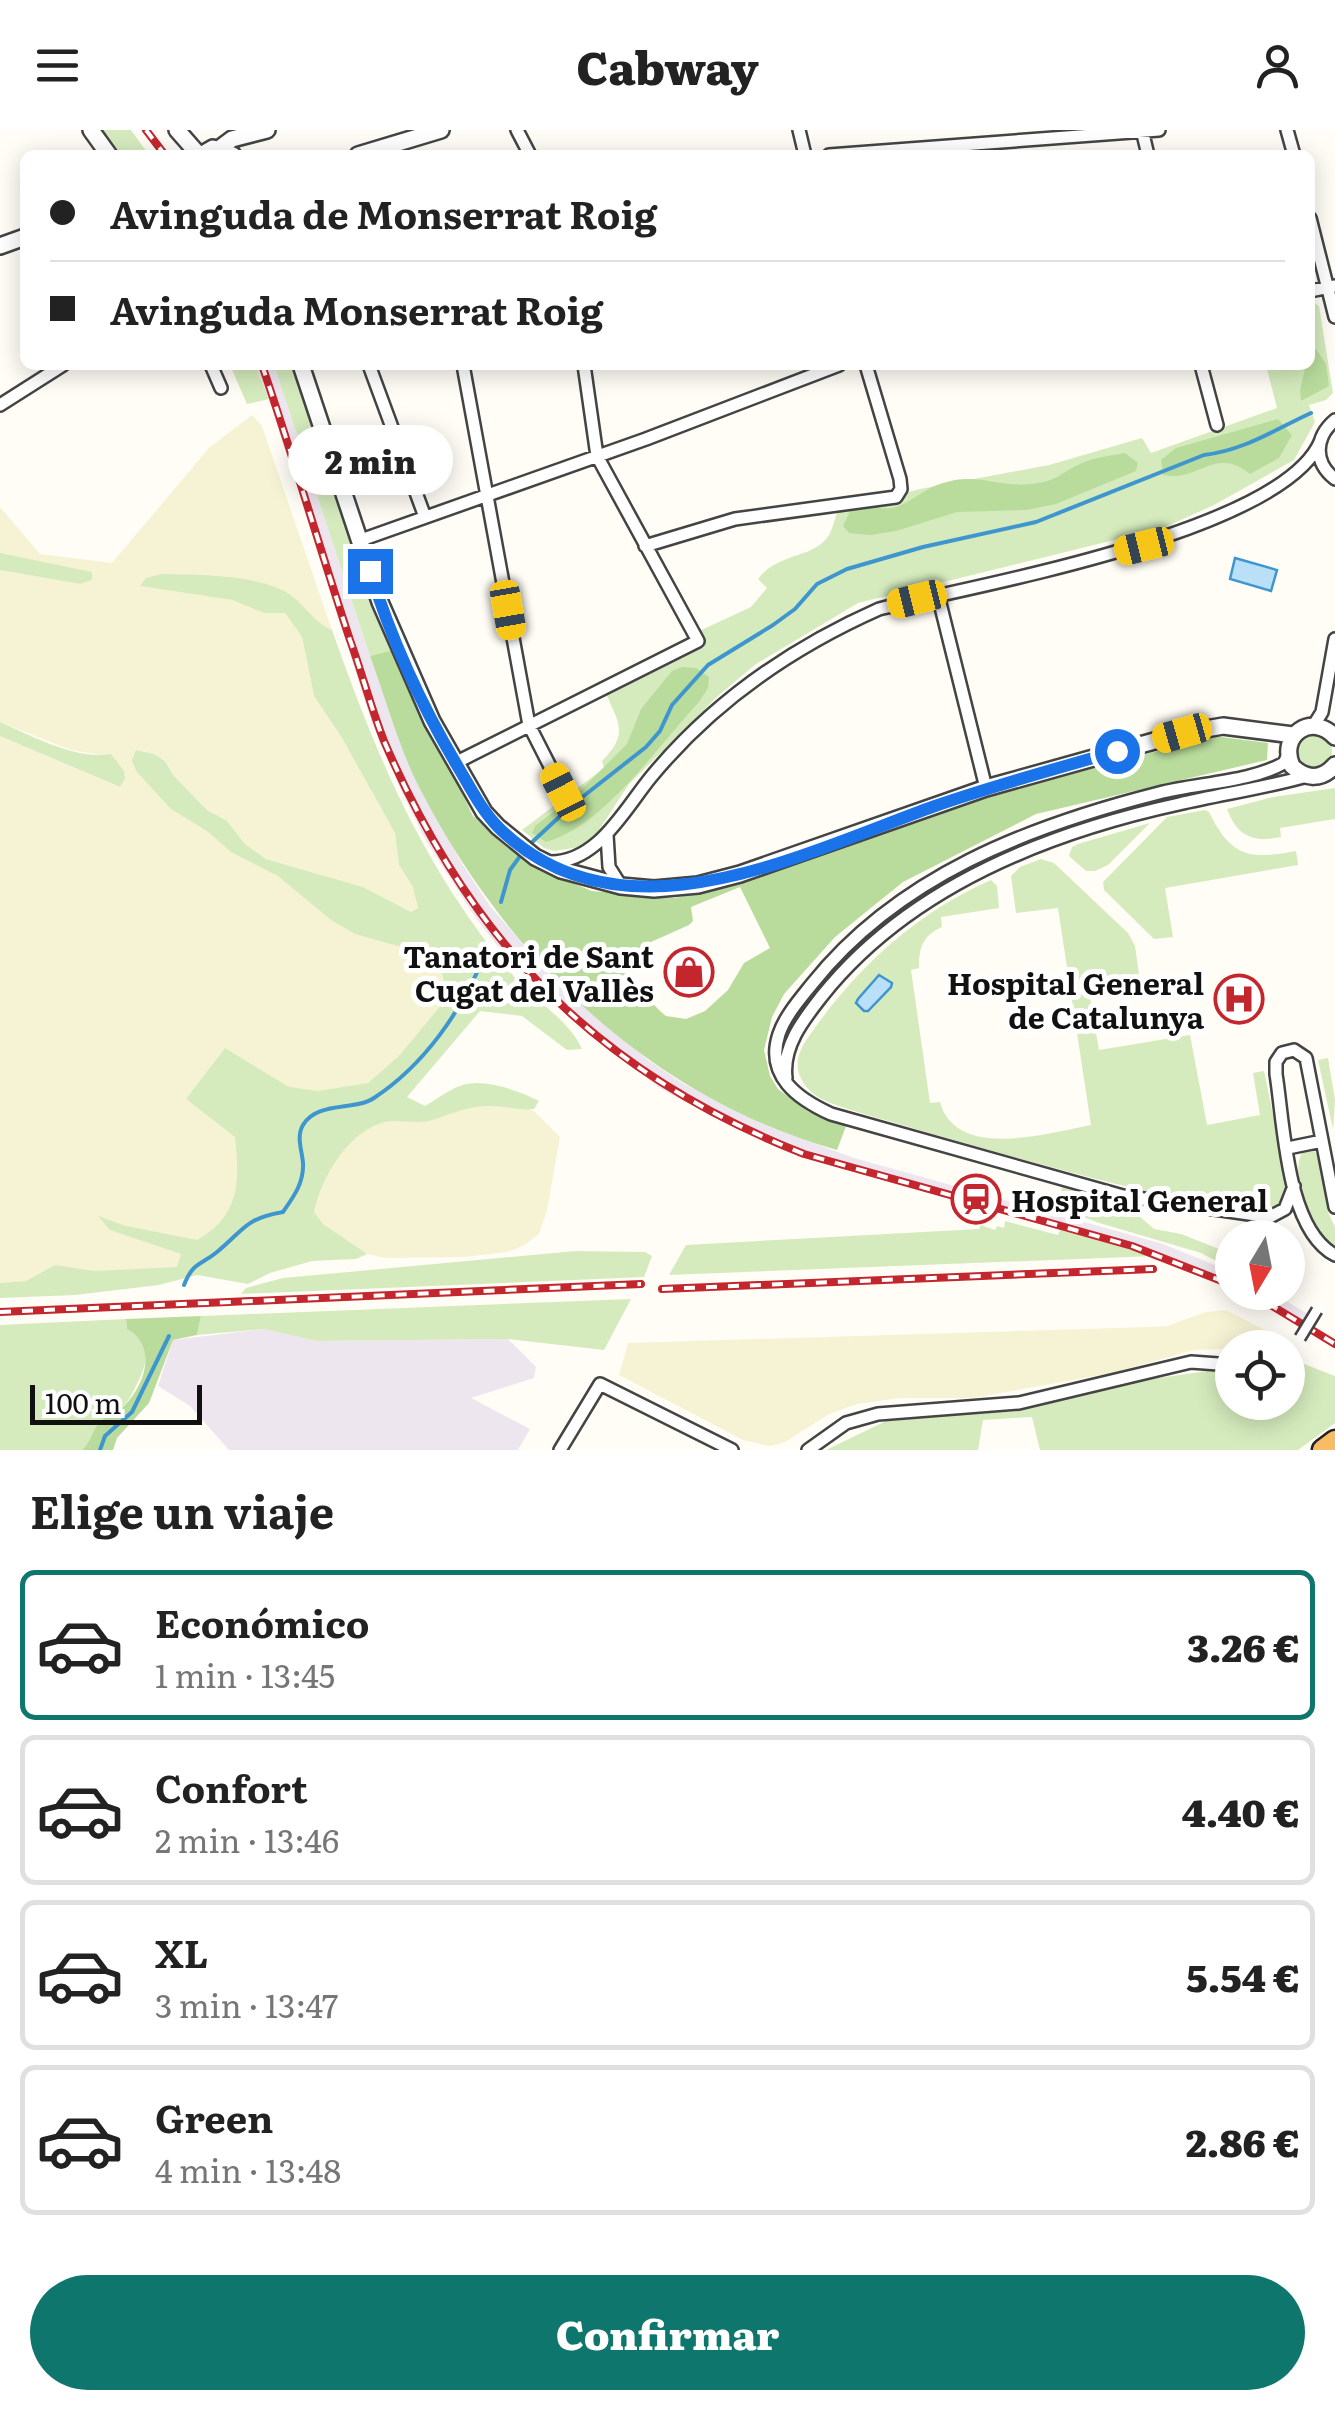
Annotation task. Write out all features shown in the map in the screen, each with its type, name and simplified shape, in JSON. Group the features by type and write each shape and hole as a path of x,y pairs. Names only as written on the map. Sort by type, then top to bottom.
{"highway":[{"path":"1323,1450 1335,1441"}],"street":[{"path":"204,148 267,130"},
{"path":"375,150 442,130"},
{"path":"897,150 1159,130"},
{"path":"1315,234 1332,287 1335,317"},
{"path":"0,405 55,370"},
{"path":"213,370 221,388"},
{"path":"303,370 380,602 432,721 484,812 540,859 584,877 654,889 717,881 986,788 1211,726 1293,736"},
{"path":"371,370 425,517"},
{"path":"464,370 529,724 563,792"},
{"path":"462,759 698,640 597,456 585,370"},
{"path":"361,540 826,370"},
{"path":"645,546 735,519 891,498 900,493 900,479 867,370"},
{"path":"1202,370 1217,424"},
{"path":"540,859 571,859 600,842 654,773 692,734 737,692 782,658 879,609 1144,546 1262,494 1298,471 1308,463 1326,428 1335,420"},
{"path":"1320,440 1320,458 1335,479"},
{"path":"1298,471 1335,479"},
{"path":"938,595 986,788"},
{"path":"1314,725 1322,712 1335,639"},
{"path":"1294,1186 1285,1210 1270,1217 1122,1196 855,1122 804,1102 794,1095 779,1071 777,1043 795,1006 859,934 934,878 1024,836 1104,807 1268,771 1284,764 1293,736 1300,729 1314,725 1335,737"},
{"path":"1288,756 1296,770 1306,776"},
{"path":"787,1082 788,1052 793,1038 835,980 870,945 942,891 1015,856 1108,822 1332,771"},
{"path":"608,831 609,868 621,886"},
{"path":"1335,1207 1306,1058 1294,1050 1282,1053 1276,1062 1294,1186 1313,1238 1335,1255"},
{"path":"1288,1148 1322,1140"},
{"path":"1305,1330 1317,1310"},
{"path":"807,1450 846,1423 878,1414 1019,1403 1191,1362 1215,1364"},
{"path":"560,1450 600,1384 729,1449"}],"shaded area":[{"path":"257,370 276,370 370,656 417,782 490,906 557,983 648,1060 684,1084 773,1128 854,1158 1163,1244 1215,1265 1215,1282 1156,1256 811,1160 723,1122 658,1087 548,999 507,958 475,917 425,839 372,723"},
{"path":"252,415 262,426 332,630 327,638 302,610 194,589 285,613 302,637 314,696 395,833 399,865 415,890 418,908 411,912 363,887 266,859 245,844 227,821 207,810 174,776 165,760 142,750 183,814 427,951 443,965 452,994 386,1076 241,1138 242,1185 231,1218 191,1253 179,1271 0,1283 0,736 119,787 125,779 101,755 71,750 0,722 0,570 80,584 91,580 0,557 0,507 40,554 112,563 209,448"},
{"path":"452,1104 517,1105 534,1111 560,1137 539,1234 507,1252 385,1258 358,1252 309,1213 343,1142 376,1119"},
{"path":"1226,1310 1265,1330 1215,1330 1215,1349 1194,1350 1112,1373 973,1398 899,1398 857,1404 829,1414 785,1442 770,1446 743,1440 619,1375 628,1343 1149,1327 1167,1326 1206,1312"},
{"path":"1270,1310 1301,1310 1310,1315 1302,1327"},
{"path":"264,1329 316,1341 508,1339 536,1367 534,1378 471,1398 530,1429 518,1450 229,1450 190,1406 158,1386 173,1340"}],"green space":[{"path":"103,130 131,130 145,150 116,150"},
{"path":"1315,303 1319,306 1333,393 1326,400 1309,405 1315,422 1294,460 1214,505 1163,528 858,603 756,664 719,695 629,784 595,836 580,847 554,851 522,830 604,768 602,761 616,742 619,726 604,688 694,644 695,633 751,607 767,588 758,579 766,570 822,543 838,510 920,489 1049,465 1142,438 1151,453 1277,408 1267,370 1315,370"},
{"path":"1315,350 1326,364 1329,386 1301,401 1305,370 1315,370"},
{"path":"232,370 257,370 269,399 247,404"},
{"path":"276,370 298,370 393,650 370,656"},
{"path":"1278,419 1292,435 1279,458 1250,474 1227,463 1186,474 1163,475 1161,460 1176,448"},
{"path":"1125,453 1138,463 1136,471 1056,504 1027,510 957,512 870,535 849,533 843,526 851,509 870,504 880,508 898,506 953,480 1040,483 1096,458"},
{"path":"0,553 92,572 92,580 80,584 0,570"},
{"path":"162,574 223,576 269,585 289,594 332,630 390,777 445,881 506,966 562,1022 582,1049 567,1050 522,1016 480,1011 407,1097 425,1106 456,1088 479,1083 511,1089 539,1101 534,1109 479,1106 428,1121 381,1123 357,1137 329,1172 314,1212 323,1224 367,1254 356,1259 312,1261 248,1284 197,1275 159,1285 75,1295 0,1298 0,1283 26,1281 55,1265 94,1271 177,1267 181,1254 110,1230 98,1216 126,1226 197,1240 222,1220 237,1183 235,1137 186,1099 225,1048 289,1087 318,1091 368,1083 399,1056 442,1004 442,972 423,953 355,934 331,920 278,876 231,852 207,831 171,809 136,771 132,760 136,750 154,754 165,761 207,810 227,821 245,844 266,859 363,887 411,912 418,908 413,887 399,865 395,833 314,696 302,637 285,613 264,613 233,600 140,586 146,578"},
{"path":"393,650 473,816 529,865 592,891 675,898 739,884 986,797 1214,736 1268,743 1267,760 1036,814 903,882 835,937 784,994 772,1017 764,1050 770,1076 778,1089 807,1111 846,1126 837,1150 768,1126 704,1095 645,1056 590,1012 539,962 494,907 418,785 370,656","holes":["740,887 770,948 744,963 728,990 705,1011 686,1019 666,1016 654,1004 637,982 629,958 642,946 689,925 693,921 691,907"]},
{"path":"696,668 709,677 708,688 629,782 589,820 568,833 546,842 532,833 535,826 578,793 627,744 641,709 672,671"},
{"path":"0,722 68,750 111,754 124,771 125,779 120,787 0,736"},
{"path":"1313,732 1327,737 1332,751 1327,765 1313,770 1299,765 1294,751 1299,737"},
{"path":"1335,788 1335,819 1280,828 1281,837 1262,839 1247,835 1236,826 1227,809 1273,797"},
{"path":"1205,810 1225,838 1243,852 1266,855 1296,851 1298,865 1165,888 1173,937 1154,939 1104,890 1103,882 1167,817"},
{"path":"1150,823 1108,865 1095,871 1086,871 1069,856 1078,844"},
{"path":"1041,859 1054,863 1128,933 1135,946 1141,988 1090,997 1099,1050 1190,1035 1207,1125 1260,1115 1253,1073 1264,1071 1287,1182 1279,1206 1250,1210 1204,1204 1078,1174 846,1108 818,1097 804,1084 798,1068 802,1047 856,978 918,922 991,880 997,886 999,908 941,917 942,927 923,943 919,968 911,970 930,1103 940,1102 949,1120 964,1132 983,1137 1029,1137 1091,1125 1058,908 1016,913 1011,876 1020,867"},
{"path":"1328,1058 1335,1100 1333,1129 1318,1060"},
{"path":"1303,1151 1318,1155 1328,1212 1335,1227 1335,1249 1315,1231 1305,1209 1298,1170"},
{"path":"1062,1187 1093,1196 1096,1204 1138,1215 1154,1229 1181,1234 1215,1247 1215,1260 1096,1222 1057,1206"},
{"path":"1005,1221 1058,1235 1060,1230 1154,1256 669,1275 686,1245 979,1229 981,1225 995,1230 997,1226 1004,1228"},
{"path":"576,1251 645,1252 652,1256 644,1277 241,1294 246,1288 283,1278"},
{"path":"631,1299 604,1350 508,1339 316,1341 264,1329 197,1335 201,1316"},
{"path":"201,1316 197,1335 173,1340 149,1403 117,1438 113,1450 82,1450 96,1426 122,1407 143,1376 145,1355 136,1336 127,1329 126,1319"},
{"path":"126,1319 127,1329 144,1347 144,1368 128,1401 98,1426 88,1447 0,1450 0,1325"},
{"path":"1305,1364 1335,1376 1335,1423 1298,1450 1040,1450 1032,1417 983,1420 978,1450 826,1450 886,1421 1023,1408 1145,1380 1214,1370 1215,1420 1305,1420"}],"water":[{"path":"1235,558 1277,570 1271,591 1230,579"},
{"path":"879,975 892,983 891,987 864,1011 856,1003"}],"waterway":[{"path":"529,845 646,747 660,731 672,705 708,665 795,609 817,584 847,569 923,547 1036,522 1204,455 1246,444 1311,413"},
{"path":"501,902 510,870 523,852"},
{"path":"184,1285 194,1268 246,1226 283,1212 302,1177 301,1130 309,1117 327,1109 366,1102 409,1070 452,1018 483,959"},
{"path":"100,1450 105,1436 132,1412 169,1336"}],"railway":[{"path":"146,130 161,150"},
{"path":"264,370 384,741 457,880 501,940 549,993 604,1041 664,1084 730,1121 804,1154 1132,1246 1215,1278"},
{"path":"662,1289 1153,1269"},
{"path":"0,1312 641,1284"},
{"path":"1279,1310 1335,1344"}],"place":[{"name":"Tanatori de Sant Cugat del Vallès","path":"689,972"},
{"name":"Hospital General de Catalunya","path":"1239,999"},
{"name":"Hospital General","path":"976,1199"}],"route":[{"path":"370,571 404,664 484,812 536,857 561,870 603,883 654,889 717,881 986,788 1117,751"}]}
